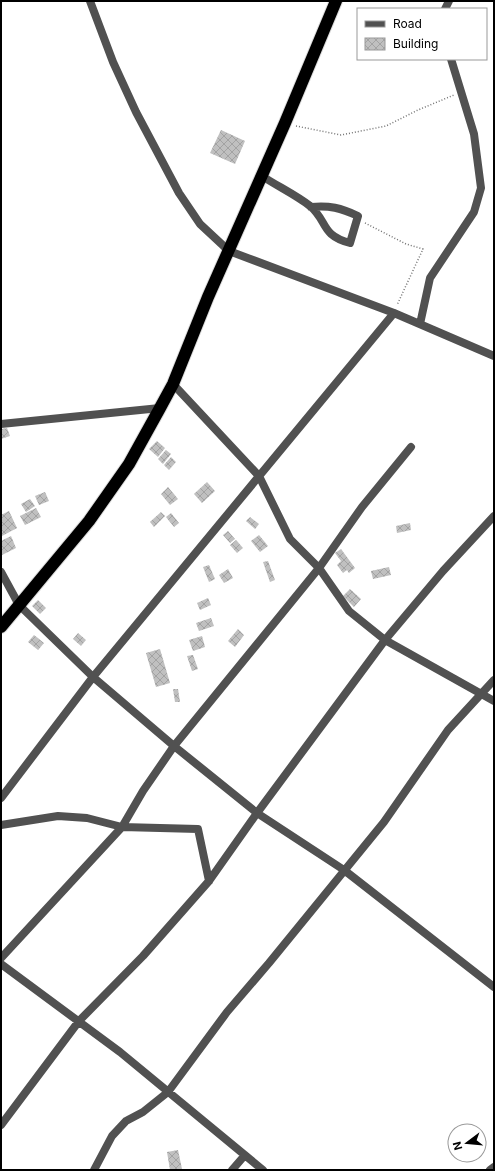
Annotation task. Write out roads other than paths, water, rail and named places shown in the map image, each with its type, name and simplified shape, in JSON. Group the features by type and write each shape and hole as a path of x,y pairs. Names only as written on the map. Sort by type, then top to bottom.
{"highway":[{"path":"1,627 89,521 129,464 173,384 285,124 336,1"}],"street":[{"path":"90,1 113,62 136,112 179,193 200,224 229,251 394,313 494,356"},
{"path":"420,324 430,278 474,212 482,188 474,134 450,60"},
{"path":"262,176 311,207 321,220 327,232 340,241 350,243 358,216 343,209 325,205 311,207"},
{"path":"1,798 93,677 394,313"},
{"path":"173,384 259,476 290,539 319,568 349,611 386,640 494,701"},
{"path":"1,424 160,408"},
{"path":"1,958 122,827 143,791 174,746 319,568 362,507 411,448"},
{"path":"1,1125 79,1021 143,956 209,881 257,813 386,640 443,571 494,516"},
{"path":"1,572 19,605 93,677 174,746 257,813 344,870 494,987"},
{"path":"94,1170 112,1136 126,1121 143,1112 168,1092 227,1012 384,822 448,730 480,693 494,680"},
{"path":"1,825 58,816 87,818 122,827 198,829 209,881"},
{"path":"1,964 79,1021 263,1170"},
{"path":"232,1170 245,1155"},
{"path":"490,1170 494,1167"}]}
